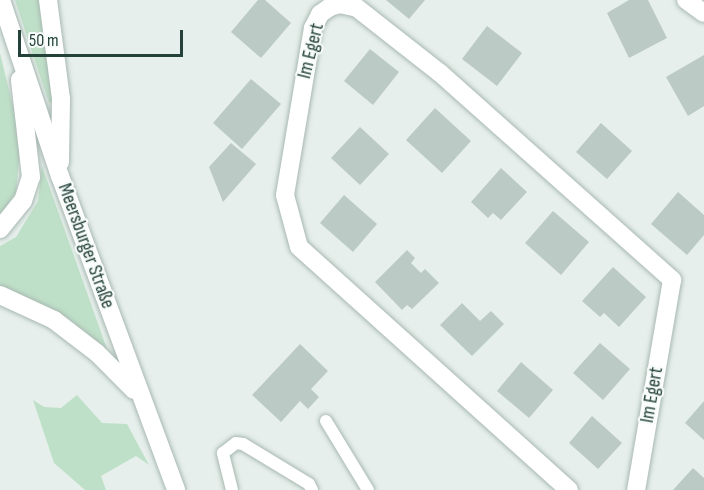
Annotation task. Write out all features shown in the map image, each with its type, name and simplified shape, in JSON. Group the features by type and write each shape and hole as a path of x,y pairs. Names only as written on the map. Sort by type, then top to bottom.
{"street":[{"name":"Meersburger Straße","path":"1,0 60,176 138,394 176,490"},
{"path":"48,0 61,99 60,176"},
{"path":"686,0 704,13"},
{"name":"Im Egert","path":"569,490 298,247 285,195 313,28 320,14 330,7 340,3 357,8 440,73 672,280 636,490"},
{"path":"0,229 23,201 31,177 16,43"},
{"path":"0,295 54,320 97,353 138,394"}],"lane":[{"path":"326,421 368,490"},
{"path":"232,490 223,453 236,443 243,444 309,484 312,490"}],"green space":[{"path":"15,0 40,0 61,99 49,103"},
{"path":"0,53 21,140 16,192 0,216"},
{"path":"42,166 107,349 69,319 0,286 0,246 16,237 38,201"},
{"path":"77,395 102,423 127,424 149,465 136,456 101,476 106,490 85,490 54,463 33,400 44,407 61,408"}],"building":[{"path":"258,0 265,0 291,23 261,58 231,32"},
{"path":"386,0 425,0 409,19"},
{"path":"629,0 648,0 667,38 629,58 607,13"},
{"path":"487,26 522,53 497,86 462,59"},
{"path":"370,49 399,72 373,105 344,81"},
{"path":"704,55 704,106 688,116 666,77"},
{"path":"251,79 281,104 242,149 213,123"},
{"path":"435,108 471,141 442,173 406,140"},
{"path":"601,123 632,151 607,179 576,152"},
{"path":"360,127 389,154 360,185 331,158"},
{"path":"231,143 256,164 223,202 209,167"},
{"path":"501,168 527,192 501,220 493,213 488,218 471,202"},
{"path":"678,192 704,215 704,235 687,255 651,224"},
{"path":"344,195 377,224 353,252 320,223"},
{"path":"553,211 589,242 561,275 525,243"},
{"path":"407,250 415,258 411,263 421,273 425,269 439,283 412,309 407,305 402,310 375,282"},
{"path":"613,267 646,297 619,327 604,313 600,317 582,301"},
{"path":"462,303 480,321 491,311 504,324 472,356 440,325"},
{"path":"600,343 630,369 603,400 573,373"},
{"path":"300,344 328,371 311,389 319,397 308,409 300,401 281,422 252,395"},
{"path":"521,362 553,390 529,418 497,391"},
{"path":"704,401 704,440 685,423"},
{"path":"592,416 622,443 598,469 569,443"},
{"path":"693,468 704,478 704,490 673,490"}]}
